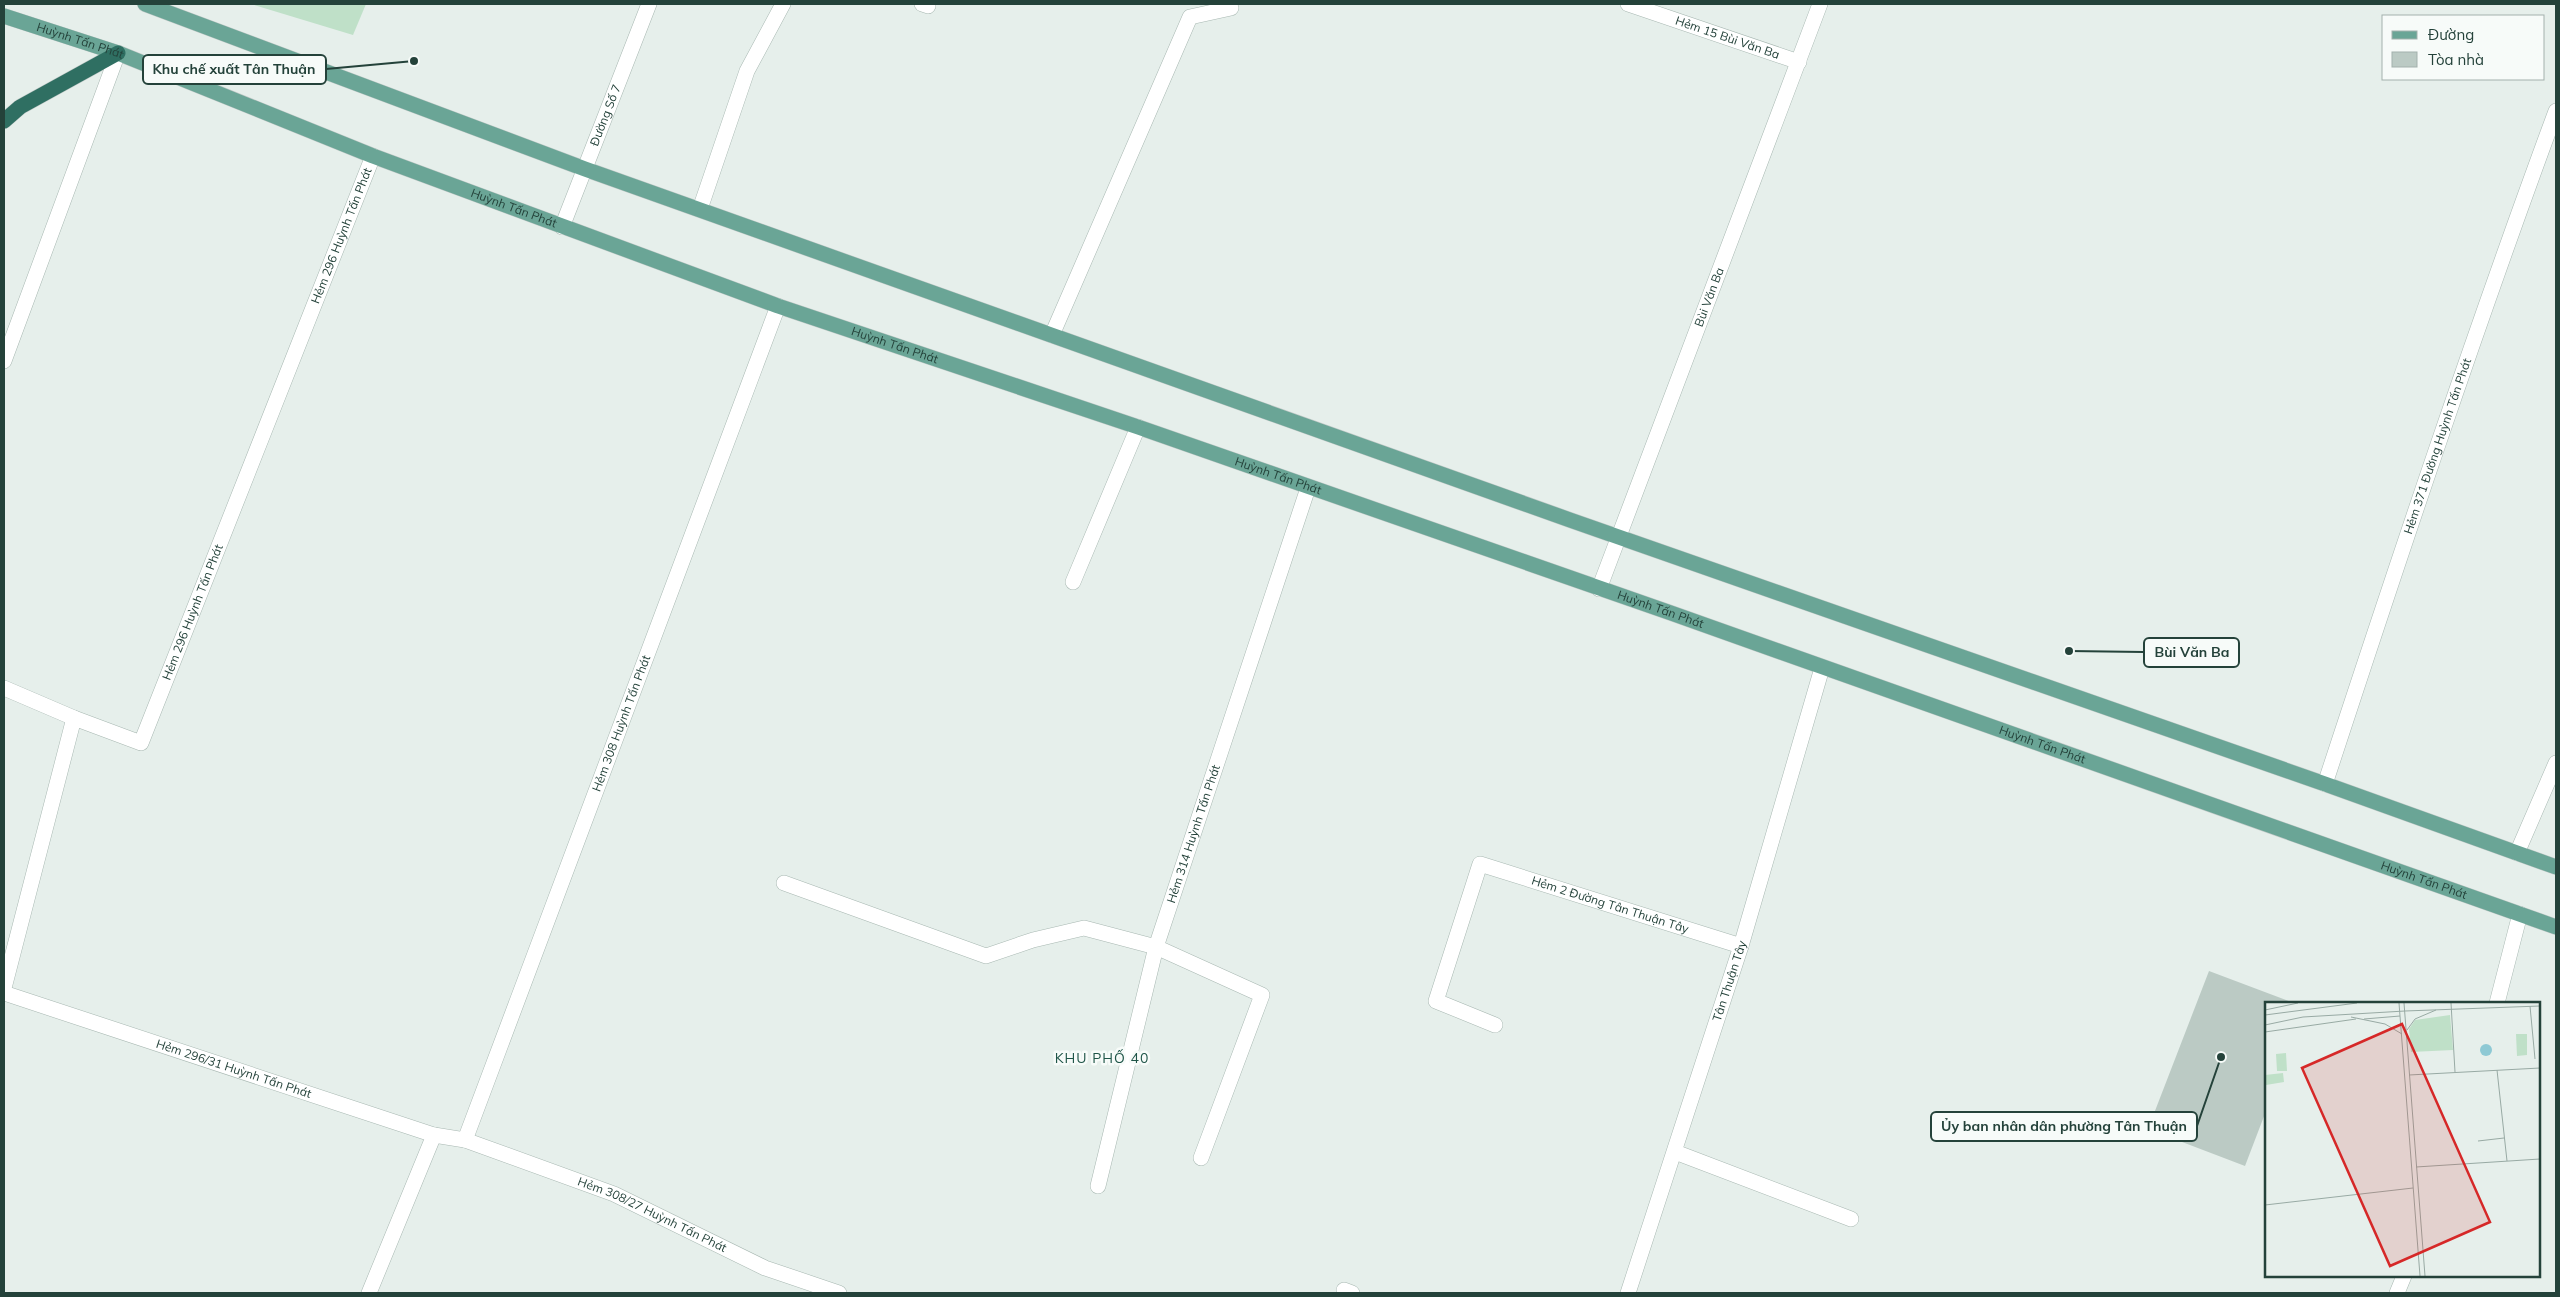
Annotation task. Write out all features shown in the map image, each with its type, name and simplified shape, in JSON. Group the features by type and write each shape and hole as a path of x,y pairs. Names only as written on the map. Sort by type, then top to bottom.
{"highway":[{"path":"4,120 20,107 118,53"}],"main road":[{"path":"145,4 585,169 2325,784 2556,868"},
{"name":"Huỳnh Tấn Phát","path":"4,16 118,53 373,156 778,306 1138,427 2556,927"}],"street":[{"name":"Đường Số 7","path":"562,227 649,4"},
{"path":"700,209 747,71 783,4"},
{"name":"Hẻm 15 Bùi Văn Ba","path":"1628,4 1799,62"},
{"name":"Bùi Văn Ba","path":"1599,589 1820,4"},
{"path":"1052,334 1190,17 1231,8"},
{"path":"4,361 118,53"},
{"name":"Hẻm 371 Đường Huỳnh Tấn Phát","path":"2325,784 2409,526 2503,255 2556,110"},
{"name":"Hẻm 296 Huỳnh Tấn Phát","path":"74,718 141,743 373,156"},
{"name":"Hẻm 308 Huỳnh Tấn Phát","path":"465,1140 778,306"},
{"path":"1073,582 1138,427"},
{"name":"Hẻm 314 Huỳnh Tấn Phát","path":"1098,1186 1156,947 1308,488"},
{"name":"Tân Thuận Tây","path":"1628,1293 1741,946 1822,668"},
{"path":"4,688 74,718 4,988"},
{"path":"2517,853 2556,763"},
{"name":"Hẻm 2 Đường Tân Thuận Tây","path":"1496,1024 1436,1001 1480,864 1741,946"},
{"path":"784,883 986,956 1033,940 1084,928 1156,947 1262,995 1201,1158"},
{"path":"2497,1002 2520,914"},
{"name":"Hẻm 296/31 Huỳnh Tấn Phát","path":"4,993 434,1136 465,1140"},
{"path":"370,1293 434,1136"},
{"name":"Hẻm 308/27 Huỳnh Tấn Phát","path":"465,1140 614,1194 765,1268 839,1293"},
{"path":"1675,1152 1851,1219"},
{"path":"2397,1293 2404,1277"}],"green space":[{"path":"251,4 366,4 353,35"}],"building":[{"path":"2209,971 2291,1002 2265,1002 2265,1114 2245,1166 2148,1129"}],"place":[{"name":"Khu chế xuất Tân Thuận","path":"414,61"},
{"name":"Bùi Văn Ba","path":"2069,651"},
{"name":"Ủy ban nhân dân phường Tân Thuận","path":"2221,1057"}],"district":[{"name":"KHU PHỐ 40","path":"1102,1058"}]}
